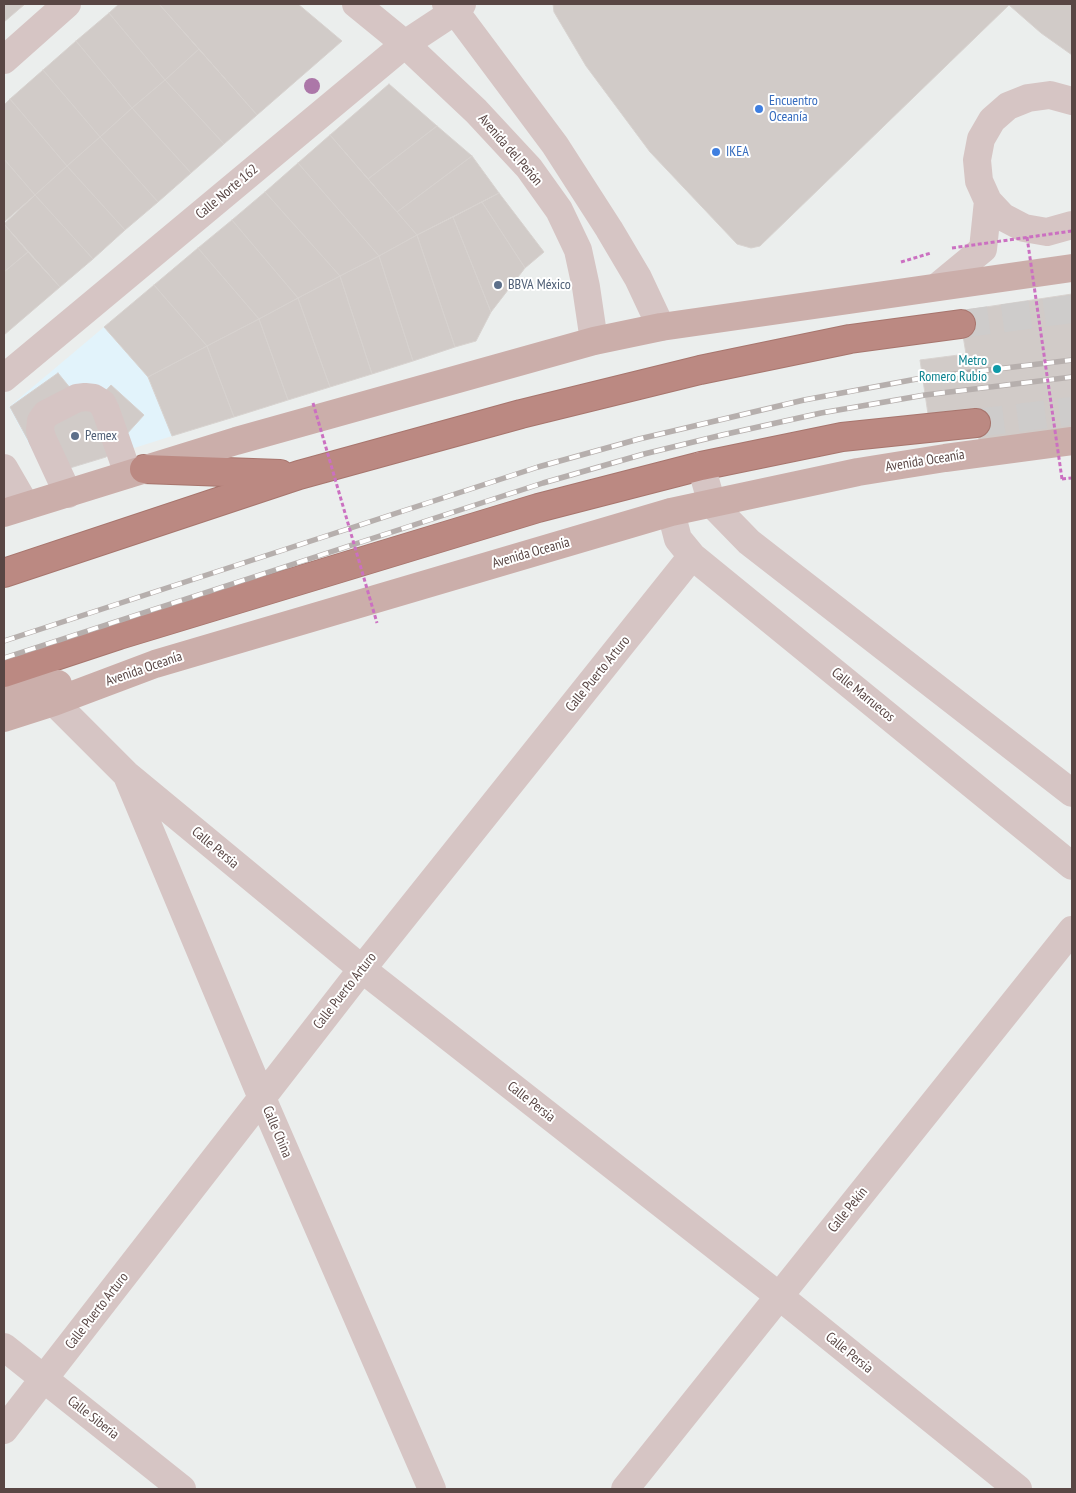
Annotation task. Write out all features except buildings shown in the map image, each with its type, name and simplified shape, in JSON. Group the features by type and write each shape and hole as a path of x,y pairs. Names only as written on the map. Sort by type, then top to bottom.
{"highway":[{"path":"4,573 299,474 521,414 700,370 850,339 961,324"},
{"path":"4,672 119,635 538,508 702,466 842,437 976,423"},
{"path":"136,472 299,474"},
{"path":"4,685 63,662 119,635"}],"main road":[{"path":"15,510 236,441 594,341 661,327 1072,268"},
{"name":"Avenida Oceanía","path":"4,718 54,702 156,664 671,512 858,472 1072,441"},
{"path":"4,696 156,664"}],"street":[{"path":"4,60 67,4"},
{"name":"Avenida del Peñón","path":"356,4 405,44 476,111 529,168 559,210 578,250 594,341"},
{"path":"454,6 555,145 638,278 661,327"},
{"name":"Calle Norte 162","path":"4,378 405,44 454,6"},
{"path":"1072,101 1050,95 1028,98 1008,106 992,120 981,139 977,160 979,181 988,201 1003,217 1024,228 1047,232 1072,230"},
{"path":"937,288 983,248 988,201"},
{"path":"68,494 40,430 41,421 46,414 77,398 94,398 102,404 136,472"},
{"path":"702,466 712,504 749,542 1072,793"},
{"path":"4,468 15,510"},
{"name":"Calle Marruecos","path":"671,512 678,538 692,556 1072,866"},
{"name":"Calle Puerto Arturo","path":"4,1430 362,969 692,556"},
{"name":"Calle Persia","path":"54,702 126,774 362,969 779,1296 1018,1489"},
{"name":"Calle China","path":"126,774 262,1098 432,1489"},
{"name":"Calle Pekín","path":"625,1489 1072,930"},
{"name":"Calle Siberia","path":"4,1347 182,1489"}],"path":[{"path":"943,250 1072,230"},
{"path":"1027,237 1062,480 1072,478"},
{"path":"899,262 934,252"},
{"path":"313,403 377,623"}],"shaded area":[{"path":"104,327 148,377 172,436 46,476 9,407"}],"tunnel":[{"path":"961,324 1072,309"},
{"path":"976,423 1072,411"}],"railway":[{"path":"4,641 538,467 639,439 804,400 922,378 1072,360"},
{"path":"4,658 543,483 644,454 821,413 925,395 1072,377"}],"place":[{"name":"Encuentro Oceanía","path":"759,109"},
{"name":"IKEA","path":"716,152"},
{"name":"BBVA México","path":"498,285"},
{"name":"Metro Romero Rubio","path":"997,369"},
{"name":"Pemex","path":"75,436"}]}
